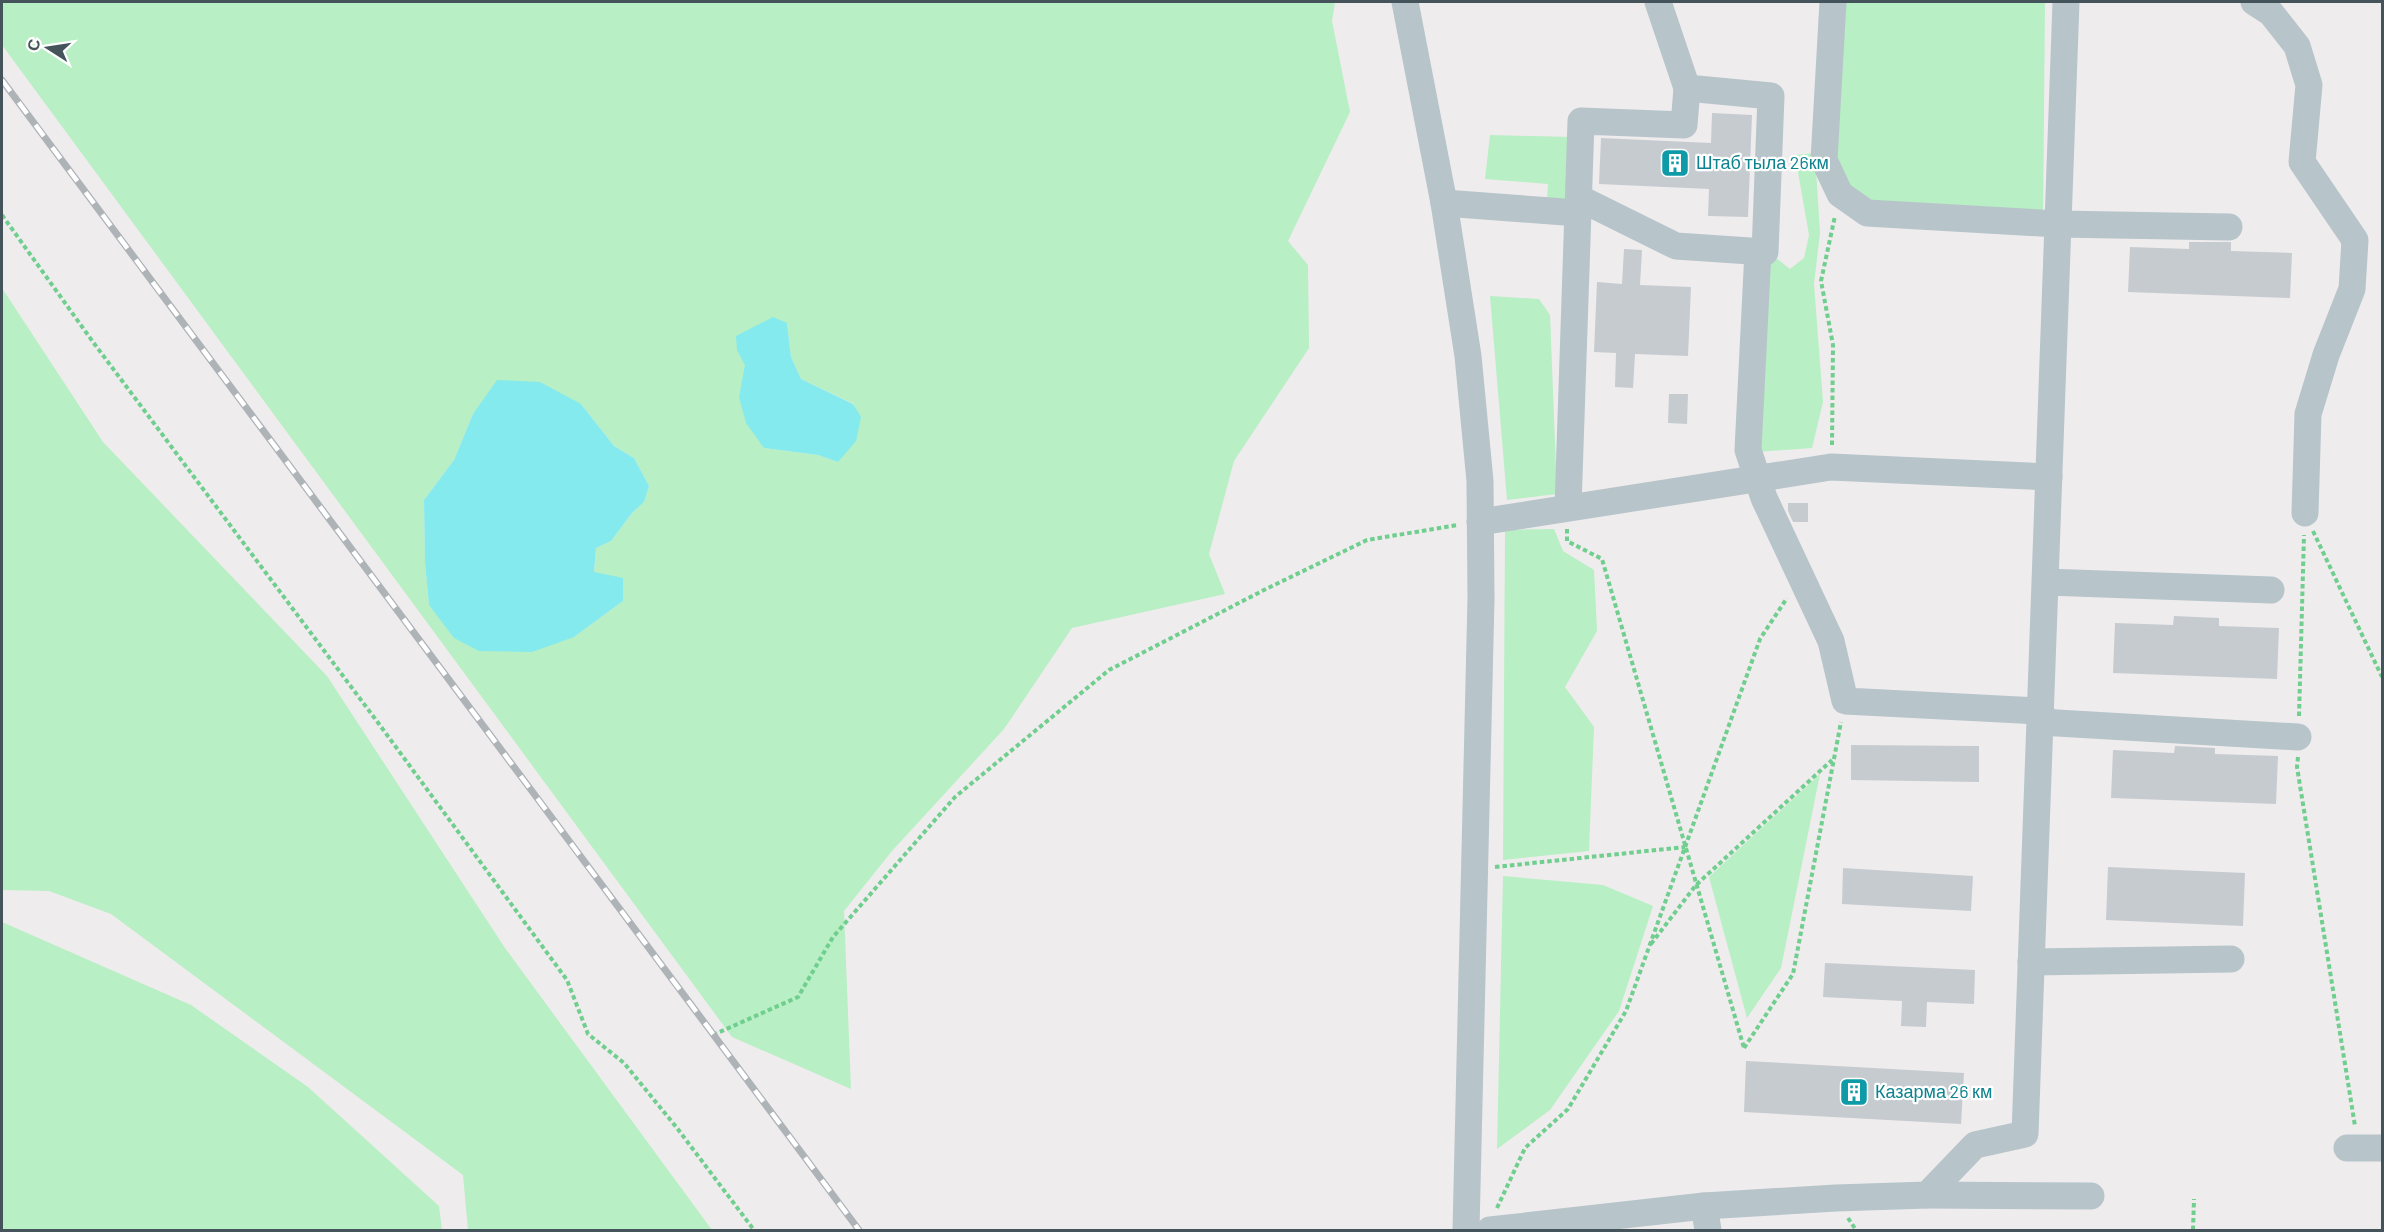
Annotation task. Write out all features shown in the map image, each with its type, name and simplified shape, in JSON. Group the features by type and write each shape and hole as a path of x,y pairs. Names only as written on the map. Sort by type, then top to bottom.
{"street":[{"path":"1405,2 1444,203 1468,356 1480,482 1481,598 1466,1230"},
{"path":"1568,507 1581,121 1684,125 1687,88 1658,2"},
{"path":"1833,2 1824,160 1840,194 1867,213 2058,224 2229,227"},
{"path":"1927,1195 1976,1145 2025,1134 2066,2"},
{"path":"2254,2 2271,13 2297,46 2309,85 2302,162 2355,240 2352,289 2326,355 2308,414 2305,513"},
{"path":"1444,203 1579,206 1676,246 1765,252 1771,96 1687,88"},
{"path":"1758,251 1748,450 1780,534 1831,641 1845,701 2298,737"},
{"path":"1480,522 1831,467 2049,477"},
{"path":"2046,582 2271,590"},
{"path":"2031,962 2230,960"},
{"path":"1493,1220 1706,1218 1836,1198 1927,1195 2091,1196"}],"path":[{"path":"1831,467 1833,345 1821,281 1840,194"},
{"path":"2,215 100,352 379,724 567,981 588,1034 624,1063 677,1128 754,1230"},
{"path":"1568,507 1567,541 1602,559 1744,1048 1793,974 1845,701"},
{"path":"2305,513 2382,676"},
{"path":"2305,513 2297,767 2363,1148"},
{"path":"713,1035 798,997 833,937 954,797 1108,670 1367,540 1480,522"},
{"path":"1493,1220 1525,1148 1568,1108 1626,1011 1760,639 1801,577"},
{"path":"1649,947 1696,885 1834,758"},
{"path":"1475,869 1685,847"},
{"path":"2193,1230 2194,1199"}],"green space":[{"path":"2,2 1335,2 1332,21 1350,112 1288,241 1308,265 1309,348 1234,461 1209,554 1225,594 1072,628 1004,729 892,851 844,911 851,1089 732,1037 2,45","holes":["787,323 791,357 801,379 854,404 838,462 818,455 764,448 739,397 746,365","581,404 614,446 634,458 649,486 644,502 632,513 611,541 596,548 594,573 623,601 574,637 429,605 425,563 424,500 454,460 473,414"]},
{"path":"1844,2 2045,2 2043,215 1871,207 1850,197 1832,159"},
{"path":"1490,135 1572,137 1571,202 1547,201 1548,184 1485,179"},
{"path":"1815,153 1820,233 1814,284 1823,402 1812,448 1756,452 1763,268 1776,258 1790,269 1804,258 1809,235 1795,155"},
{"path":"2,288 103,442 327,676 505,948 712,1230 468,1230 463,1175 111,914 49,891 2,890"},
{"path":"1490,296 1539,299 1550,315 1557,494 1507,500"},
{"path":"1554,529 1563,551 1594,570 1597,631 1565,687 1594,727 1589,851 1503,860 1505,530"},
{"path":"1820,774 1781,968 1747,1018 1709,877"},
{"path":"1503,876 1603,885 1653,906 1619,1011 1550,1110 1497,1149"},
{"path":"2,922 191,1005 308,1087 439,1206 442,1230 2,1230"}],"water":[{"path":"773,317 787,323 791,357 801,379 853,404 861,417 856,441 838,462 818,455 764,448 746,423 739,397 745,365 737,350 736,336"},
{"path":"497,380 540,382 581,404 614,446 634,458 649,486 644,502 632,513 611,541 596,548 594,572 623,578 623,601 574,637 532,652 479,651 454,638 429,605 425,563 424,500 454,460 473,414"}],"building":[{"name":"Штаб тыла 26км","path":"1712,113 1752,115 1748,217 1708,216 1709,189 1599,184 1601,138 1711,143"},
{"path":"2189,242 2231,242 2231,251 2292,253 2290,298 2128,292 2130,247 2189,249"},
{"path":"1624,249 1642,250 1640,285 1691,287 1688,356 1635,354 1633,388 1615,387 1616,353 1594,352 1597,282 1622,284"},
{"path":"1669,394 1688,394 1687,424 1668,423"},
{"path":"1788,503 1808,503 1808,522 1793,522 1788,511"},
{"path":"2174,616 2219,618 2219,626 2279,628 2277,679 2113,673 2115,623 2173,625"},
{"path":"1851,745 1979,746 1979,782 1851,780"},
{"path":"2175,746 2215,748 2215,754 2278,756 2276,804 2111,798 2113,750 2174,753"},
{"path":"2108,867 2245,873 2243,926 2106,920"},
{"path":"1843,868 1973,876 1971,911 1842,904"},
{"path":"1825,963 1975,970 1974,1004 1927,1002 1926,1027 1901,1026 1902,1001 1823,997"},
{"name":"Казарма 26 км","path":"1746,1061 1964,1073 1961,1124 1744,1112"}],"railway":[{"path":"2,80 859,1230"}],"place":[{"name":"Штаб тыла 26км","path":"1675,163"},
{"name":"Казарма 26 км","path":"1854,1092"}]}
